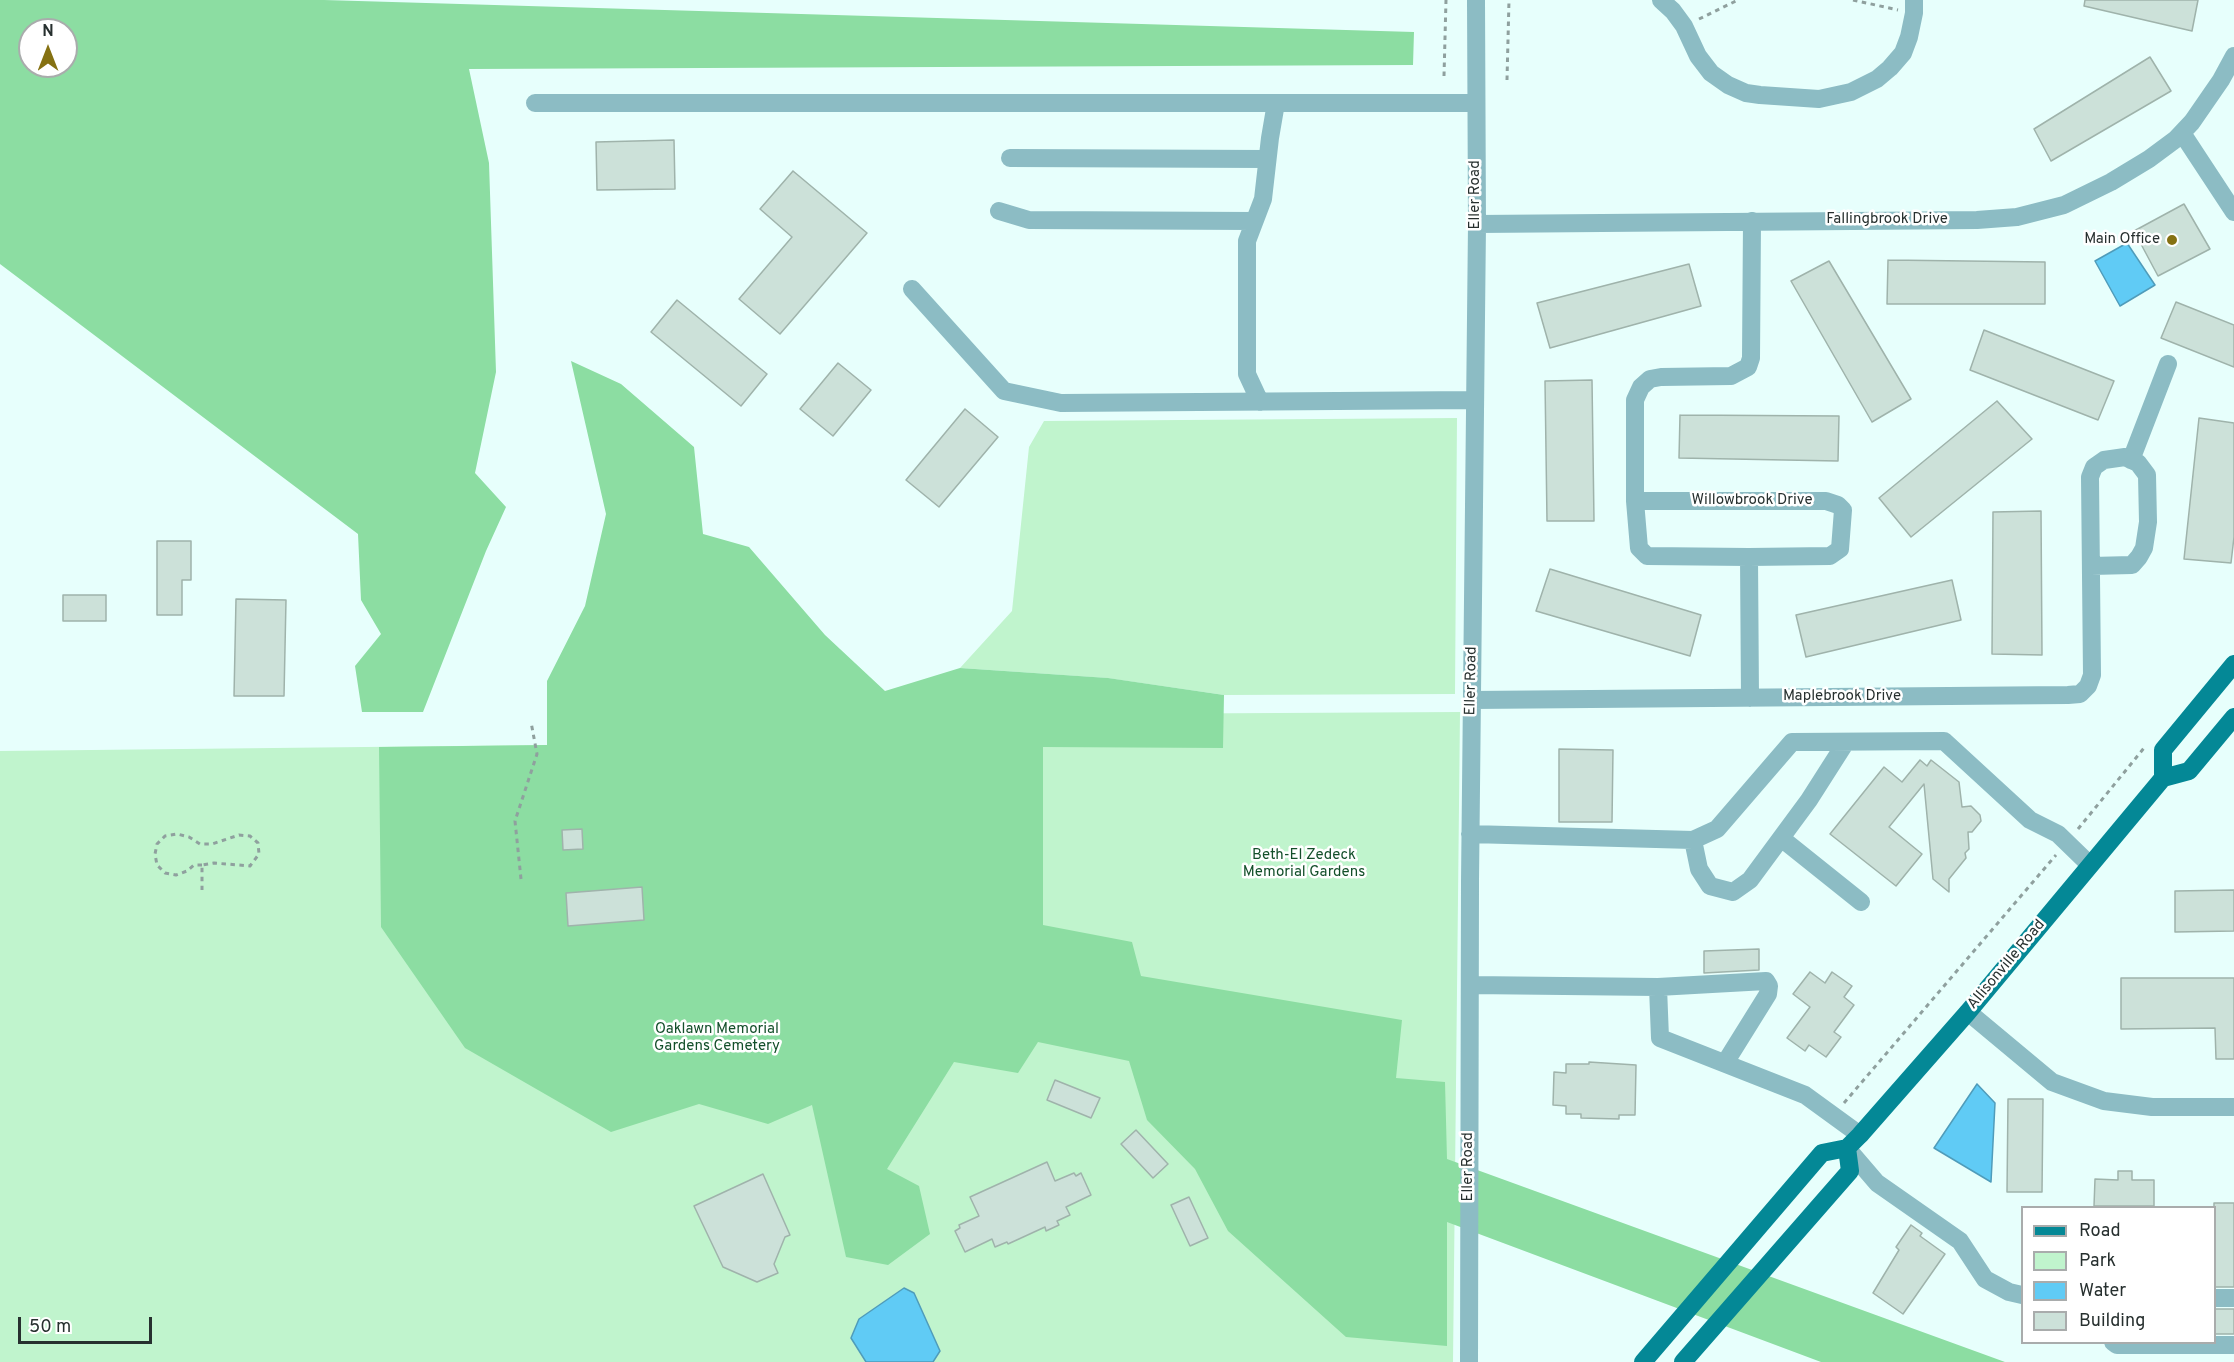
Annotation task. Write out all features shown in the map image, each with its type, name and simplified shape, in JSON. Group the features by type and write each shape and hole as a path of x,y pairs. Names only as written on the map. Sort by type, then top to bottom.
{"main road":[{"path":"2234,664 2163,750 2163,778 2189,771 2234,717"},
{"name":"Allisonville Road","path":"1643,1362 1822,1153 1847,1148 1860,1135 1968,1012 2163,778"},
{"path":"1683,1362 1850,1171 1847,1148"}],"street":[{"name":"Eller Road","path":"1469,1362 1476,0"},
{"path":"1661,0 1673,10 1698,57 1711,73 1728,85 1753,94 1819,99 1851,92 1877,79 1890,68 1903,53 1914,12"},
{"name":"Fallingbrook Drive","path":"1476,224 2017,218 2064,205 2111,182 2149,159 2182,133 2192,122 2221,80 2234,56"},
{"path":"535,103 1476,103"},
{"path":"1260,402 1247,374 1247,242 1263,199 1276,103"},
{"path":"2182,133 2234,212"},
{"path":"1010,158 1268,159"},
{"path":"999,211 1029,219 1254,221"},
{"name":"Willowbrook Drive","path":"1635,501 1826,501 1838,505 1843,510 1840,549 1830,556 1749,557 1647,556 1639,548 1635,501 1635,400 1641,387 1650,379 1731,376 1748,367 1751,358 1752,221"},
{"path":"912,289 1004,391 1061,403 1475,400"},
{"path":"2091,566 2132,565 2144,548 2148,522 2147,475 2142,467 2132,460 2168,364"},
{"name":"Maplebrook Drive","path":"1472,700 2080,694 2088,686 2092,675 2090,477 2094,467 2104,460 2125,457 2132,460"},
{"path":"1749,557 1750,698"},
{"path":"1470,834 1693,840 1717,829 1792,742 1944,741 2030,819 2058,834 2090,865"},
{"path":"1693,840 1699,869 1710,886 1733,892 1750,880 1846,742"},
{"path":"1781,838 1861,902"},
{"path":"1470,985 1658,987 1766,981 1769,986 1768,994 1725,1064"},
{"path":"1658,987 1660,1038 1805,1095 1860,1135"},
{"path":"1968,1012 2052,1082 2095,1098 2152,1107 2234,1107"},
{"path":"1847,1148 1878,1183 1960,1241 1985,1279 2009,1292 2021,1295"},
{"path":"2216,1298 2234,1298"},
{"path":"2116,1344 2234,1345"}],"path":[{"path":"1444,76 1446,0"},
{"path":"1507,80 1509,0"},
{"path":"1683,26 1738,0"},
{"path":"1853,0 1877,7 1914,12"},
{"path":"520,879 515,821 537,754 531,722"},
{"path":"1834,1115 2067,843 2146,746"},
{"path":"177,834 189,837 200,844 212,844 239,835 250,836 258,843 259,854 250,866 214,862 202,866 194,865 187,871 176,875 165,873 157,866 154,854 158,844 165,836 177,834"},
{"path":"202,866 202,890"}],"green space":[{"path":"0,0 324,0 1414,32 1413,65 469,69 489,163 496,372 475,473 506,507 486,551 423,712 362,712 355,666 381,634 361,600 358,534 0,264"},
{"path":"571,361 621,384 694,447 703,534 749,547 825,635 885,691 960,668 1108,678 1224,695 1223,748 1043,747 1043,925 1132,942 1141,976 1402,1020 1396,1078 1445,1082 1447,1159 2005,1362 1821,1362 1447,1222 1447,1346 1346,1337 1228,1231 1195,1169 1147,1120 1129,1061 1038,1042 1018,1073 954,1062 887,1169 919,1186 930,1234 888,1265 846,1257 812,1105 768,1124 699,1104 611,1132 465,1048 381,927 379,747 547,745 547,681 585,606 606,514"},
{"path":"1457,418 1455,694 1224,695 1107,678 960,668 1012,611 1029,447 1044,421"},
{"name":"Oaklawn Memorial Gardens Cemetery","path":"1460,712 1453,1362 0,1362 0,751 547,745 547,717"}],"water":[{"path":"2127,243 2155,285 2120,306 2095,261"},
{"path":"1977,1084 1995,1103 1991,1182 1934,1148"},
{"path":"904,1288 914,1293 940,1351 933,1362 866,1362 851,1338 859,1319"}],"building":[{"path":"2085,0 2198,0 2192,31 2084,6"},
{"path":"2150,57 2171,91 2051,161 2034,129"},
{"path":"674,140 675,189 597,190 596,142"},
{"path":"793,171 867,233 780,334 739,299 792,237 760,209"},
{"name":"Main Office","path":"2184,204 2210,249 2158,276 2134,231"},
{"path":"1888,260 2045,262 2045,304 1887,304"},
{"path":"1829,261 1911,399 1872,422 1791,281"},
{"path":"1689,264 1701,306 1550,348 1537,303"},
{"path":"677,300 767,374 741,406 651,332"},
{"path":"2176,302 2234,325 2234,367 2161,338"},
{"path":"1984,330 2114,381 2098,420 1970,370"},
{"path":"838,363 871,390 833,436 800,409"},
{"path":"1592,380 1594,521 1547,521 1545,381"},
{"path":"1997,401 2032,439 1911,537 1879,498"},
{"path":"965,409 998,437 939,507 906,480"},
{"path":"1680,415 1839,416 1838,461 1679,458"},
{"path":"2199,418 2234,423 2234,537 2231,563 2184,559"},
{"path":"2041,511 2042,655 1992,654 1993,512"},
{"path":"157,541 191,541 191,580 182,580 182,615 157,615"},
{"path":"1550,569 1701,615 1690,656 1536,611"},
{"path":"1952,580 1961,620 1806,657 1796,615"},
{"path":"63,595 106,595 106,621 63,621"},
{"path":"236,599 286,600 284,696 234,696"},
{"path":"1559,749 1613,750 1612,822 1559,822"},
{"path":"1920,760 1927,766 1931,760 1959,782 1962,807 1971,806 1980,815 1981,821 1972,832 1968,832 1969,849 1965,853 1966,858 1949,879 1949,892 1933,879 1924,784 1889,827 1922,854 1896,886 1830,834 1884,767 1902,782"},
{"path":"582,829 583,849 563,850 562,830"},
{"path":"642,887 644,920 568,926 566,893"},
{"path":"2234,890 2234,931 2175,932 2175,891"},
{"path":"1759,949 1759,970 1704,973 1704,951"},
{"path":"1810,972 1825,983 1832,972 1852,986 1844,997 1854,1005 1834,1032 1841,1037 1826,1057 1809,1045 1805,1051 1787,1038 1810,1007 1793,994"},
{"path":"2121,978 2234,978 2234,1059 2216,1059 2215,1028 2121,1029"},
{"path":"1589,1062 1636,1065 1635,1115 1619,1115 1619,1119 1581,1118 1581,1114 1566,1114 1566,1106 1553,1105 1554,1072 1566,1073 1566,1064 1589,1064"},
{"path":"1055,1080 1100,1098 1091,1118 1047,1100"},
{"path":"2008,1099 2043,1099 2042,1192 2007,1192"},
{"path":"1136,1130 1168,1164 1153,1178 1121,1144"},
{"path":"1047,1162 1055,1181 1074,1173 1076,1176 1081,1173 1091,1195 1066,1207 1070,1215 1057,1221 1059,1225 1046,1231 1045,1227 1008,1244 1007,1242 995,1247 992,1239 965,1252 955,1231 960,1228 959,1225 979,1216 970,1197"},
{"path":"2118,1171 2132,1171 2132,1180 2154,1180 2154,1206 2094,1206 2095,1179 2118,1180"},
{"path":"763,1174 790,1235 785,1237 774,1264 778,1273 757,1282 723,1267 694,1206"},
{"path":"1189,1197 1208,1238 1190,1246 1171,1205"},
{"path":"2214,1203 2234,1203 2234,1287 2216,1287 2216,1206"},
{"path":"1911,1225 1922,1233 1920,1236 1945,1254 1903,1314 1873,1293 1899,1250 1896,1247"},
{"path":"2216,1309 2234,1309 2234,1334 2216,1334"}],"place":[{"name":"Main Office","path":"2172,240"}],"park label":[{"name":"Beth-El Zedeck Memorial Gardens","path":"1304,864"}]}
